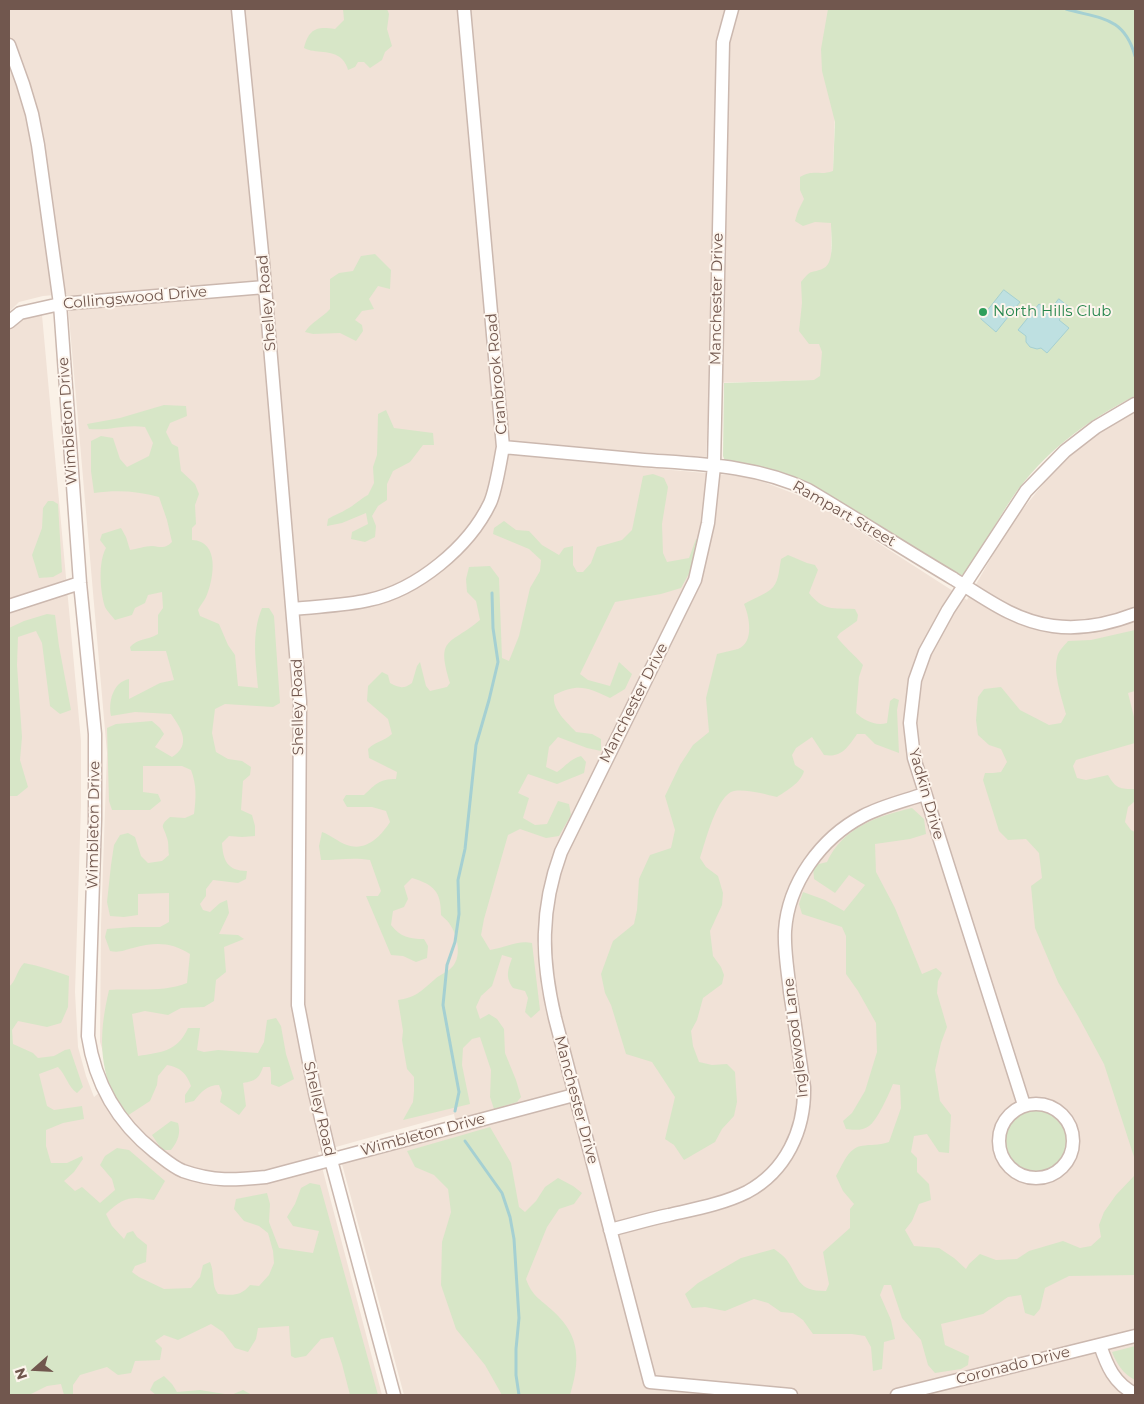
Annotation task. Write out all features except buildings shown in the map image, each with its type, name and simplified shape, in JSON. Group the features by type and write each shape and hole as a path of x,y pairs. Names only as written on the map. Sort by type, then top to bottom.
{"street":[{"name":"Shelley Road","path":"238,9 265,286 300,710 300,910 297,995 302,1029 331,1160 394,1395"},
{"name":"Cranbrook Road","path":"293,609 370,600 413,583 452,554 474,528 491,502 504,447 464,9"},
{"name":"Manchester Drive","path":"732,9 723,42 714,466 708,523 695,580 570,832 555,867 544,934 544,958 546,980 574,1095 650,1382 791,1395"},
{"name":"Wimbleton Drive","path":"9,45 32,114 60,304 80,583 95,734 96,772 88,1036 94,1067 112,1107 128,1128 147,1146 182,1170 226,1180 239,1180 266,1176 331,1160 574,1095"},
{"name":"Collingswood Drive","path":"9,322 20,313 60,304 265,286"},
{"name":"Yadkin Drive","path":"1024,1105 924,794 914,758 910,733 910,710 915,680 925,652 948,610 1026,491 1065,451 1096,427 1135,404"},
{"name":"Rampart Street","path":"504,447 714,466 762,473 803,487 986,600 1018,616 1053,626 1085,627 1108,623 1135,614"},
{"path":"9,606 80,583"},
{"name":"Inglewood Lane","path":"610,1230 735,1197 758,1185 786,1157 797,1136 804,1102 804,1086 785,940 788,913 795,889 811,862 831,838 841,830 877,810 924,794"},
{"path":"1039,1104 1050,1106 1061,1114 1070,1126 1073,1141 1070,1156 1054,1174 1042,1178 1028,1178 1016,1173 1007,1165 1000,1154 998,1142 1001,1127 1008,1116 1024,1105 1039,1104"},
{"name":"Coronado Drive","path":"897,1395 1135,1336"},
{"path":"1100,1345 1112,1375 1125,1388 1135,1394"}],"shaded area":[{"path":"9,9 846,9 835,113 830,336 821,380 710,383 706,457 638,452 637,467 751,477 813,501 967,600 1010,525 1048,478 1090,436 1135,409 1135,1395 404,1395 342,1164 458,1132 454,1114 318,1152 382,1395 9,1395 9,330 24,318 42,315 81,741 81,806 75,992 78,1047 94,1097 112,1082 100,1042 101,925 107,753 67,294 43,296 19,302 9,312"}],"green space":[{"path":"343,9 387,9 389,14 387,29 392,46 385,52 382,60 370,68 364,62 358,62 355,67 348,70 344,61 338,56 304,48 308,37 314,30 323,28 335,29 344,20"},
{"name":"North Hills Club","path":"828,9 1135,9 1135,396 1083,427 1038,466 1012,498 968,571 962,575 955,574 809,484 725,461 723,456 724,383 814,380 820,376 822,352 819,344 809,344 799,331 802,303 801,282 810,273 824,268 830,261 832,248 831,223 815,222 803,226 795,221 804,199 800,190 800,177 809,173 833,171 835,122 822,71 821,49"},
{"path":"375,254 391,270 390,289 378,286 369,299 374,309 362,311 355,320 362,325 363,331 356,341 340,333 313,334 305,332 310,325 330,309 330,279 339,273 353,271 361,256"},
{"path":"164,405 186,406 187,416 170,423 166,432 172,444 178,447 181,471 195,484 199,494 195,505 196,524 192,528 192,540 201,542 211,553 211,580 206,597 198,610 200,616 219,624 228,645 235,655 238,686 258,688 255,648 256,628 262,608 269,608 274,616 280,703 273,707 225,704 215,709 212,733 216,752 228,759 242,761 251,767 250,775 243,781 241,810 252,815 255,836 229,836 222,843 227,863 235,869 247,871 246,879 238,883 213,880 206,889 206,896 200,904 203,910 210,912 220,903 227,900 229,913 219,934 238,935 244,939 224,947 226,972 216,980 214,1001 204,1007 181,1008 168,1015 145,1011 132,1014 138,1056 168,1050 179,1042 188,1028 200,1028 197,1050 204,1052 218,1050 258,1053 264,1042 267,1020 276,1018 281,1026 286,1054 294,1079 279,1087 271,1084 270,1067 263,1067 256,1079 243,1083 246,1106 239,1115 220,1102 222,1093 219,1085 208,1088 194,1101 185,1103 185,1095 191,1086 179,1069 167,1065 158,1076 157,1085 150,1101 127,1116 120,1110 114,1097 105,1070 103,1057 102,1031 109,990 158,989 187,983 190,954 176,947 163,944 110,951 105,937 107,929 160,927 169,922 169,893 138,894 138,915 110,916 107,902 111,865 114,845 120,835 128,833 135,837 141,856 148,863 162,861 169,855 168,840 163,827 164,823 170,817 185,818 194,814 195,808 196,792 193,776 191,770 182,766 143,766 143,792 158,794 161,801 150,810 112,810 109,801 107,728 116,724 152,721 164,734 155,747 172,757 182,747 183,736 171,714 135,712 111,716 110,705 113,693 115,688 124,681 129,679 129,699 160,683 174,680 166,651 131,651 130,647 136,642 158,634 158,615 163,608 162,592 148,595 145,603 135,608 132,615 115,620 106,609 103,600 101,569 103,554 106,548 100,540 102,534 121,528 130,550 149,546 165,547 172,542 159,497 127,492 94,493 91,471 91,441 101,436 113,438 120,459 127,467 149,456 153,443 145,427 89,429 87,424 120,418"},
{"path":"386,410 394,428 433,433 434,445 423,445 410,462 393,471 387,484 387,500 378,506 372,516 376,526 375,537 365,542 351,539 352,532 368,524 366,513 342,523 327,526 328,519 368,495 374,483 373,467 377,455 378,414"},
{"path":"653,474 664,478 668,487 662,524 663,553 667,562 689,558 696,539 700,540 696,561 681,588 661,594 615,602 580,674 588,680 610,686 619,662 632,674 625,689 610,698 595,691 582,688 562,691 554,695 555,706 576,732 592,734 601,739 601,751 558,737 549,747 546,767 557,772 581,756 586,762 584,773 557,784 528,774 518,793 529,798 523,818 535,825 547,824 558,801 569,804 571,815 559,836 546,838 520,829 508,835 484,919 481,935 490,950 516,943 532,943 540,1010 531,1018 525,1012 528,998 525,991 513,988 508,977 512,958 502,955 492,986 481,996 476,1007 480,1019 489,1014 497,1019 504,1029 505,1053 521,1097 517,1102 494,1109 490,1097 491,1070 480,1037 472,1039 463,1048 462,1065 470,1104 403,1120 413,1102 414,1077 407,1069 398,1000 409,998 418,993 450,969 457,959 458,947 452,928 441,915 440,900 435,890 426,883 412,878 404,886 408,899 404,907 393,911 391,925 398,932 406,936 414,939 424,939 428,946 427,958 416,962 403,956 391,955 366,896 378,896 381,891 370,860 321,860 319,846 322,832 354,847 372,841 390,822 386,811 372,807 347,807 343,800 346,795 364,795 378,783 396,779 397,772 369,758 368,749 392,734 388,719 367,701 368,686 382,672 388,675 390,683 404,687 412,683 420,662 426,686 430,691 447,687 450,683 444,657 445,649 453,639 480,620 476,601 467,592 466,579 469,567 490,566 499,578 502,658 509,661 519,636 530,588 540,571 541,560 529,549 493,534 494,528 504,521 516,530 529,531 542,545 559,555 564,548 573,546 573,565 577,572 583,572 591,563 597,547 622,540 632,530 643,476"},
{"path":"48,501 58,504 62,572 53,577 39,578 32,555 42,528 43,508"},
{"path":"788,555 815,565 818,570 809,593 814,599 824,606 855,609 858,615 857,621 837,637 863,665 859,677 856,713 870,722 878,724 887,723 890,701 894,698 899,700 897,710 899,753 875,744 865,734 857,734 840,753 824,755 812,737 796,748 792,755 795,765 804,771 800,779 793,786 777,797 750,791 734,791 728,794 717,810 700,858 706,867 718,876 723,893 722,905 710,931 713,956 724,975 722,984 703,998 697,1020 691,1031 693,1046 699,1062 712,1065 727,1064 735,1072 737,1102 734,1116 722,1129 715,1142 684,1160 674,1145 665,1139 675,1097 652,1062 626,1054 611,1005 605,993 601,974 613,941 634,924 639,879 650,855 671,848 675,830 665,796 680,765 693,745 709,732 706,698 717,654 738,649 747,641 749,622 744,604 765,594 773,587 778,576 781,559"},
{"path":"47,614 55,615 71,710 60,714 50,706 42,643 36,631 18,637 17,665 22,737 20,760 28,787 17,796 9,796 9,628"},
{"path":"1135,630 1135,691 1128,693 1135,721 1135,743 1076,760 1073,766 1077,778 1086,780 1108,775 1113,783 1119,787 1135,789 1135,801 1128,807 1125,822 1135,832 1135,1160 1104,1064 1058,982 1035,928 1031,886 1042,878 1039,853 1026,839 1008,840 999,831 983,780 985,773 1001,772 1007,762 1001,749 989,745 978,735 976,720 978,697 984,689 1001,687 1020,710 1049,725 1061,723 1066,714 1058,686 1056,664 1061,649 1068,641 1091,640"},
{"path":"912,808 924,819 926,834 910,839 875,844 876,872 895,908 922,974 936,968 942,973 938,981 937,993 947,1027 935,1070 940,1101 951,1115 949,1153 939,1152 927,1134 914,1136 911,1152 917,1158 917,1172 929,1184 931,1200 919,1204 912,1221 905,1230 914,1246 939,1248 966,1269 980,1254 996,1260 1017,1259 1029,1251 1063,1241 1080,1248 1091,1246 1101,1237 1099,1225 1104,1212 1116,1195 1134,1176 1135,1161 1135,1275 1069,1276 1045,1288 1040,1309 1034,1316 1025,1313 1021,1295 1008,1297 983,1314 941,1324 945,1345 969,1356 968,1365 961,1369 935,1373 928,1365 921,1340 902,1318 891,1285 884,1285 880,1295 891,1320 895,1339 884,1342 882,1369 873,1371 871,1347 865,1336 813,1334 803,1320 793,1313 781,1312 768,1303 754,1299 725,1311 705,1307 692,1308 685,1294 698,1283 741,1258 774,1249 786,1259 804,1286 809,1289 826,1291 829,1284 823,1252 850,1228 850,1209 854,1204 843,1191 836,1176 846,1158 856,1147 889,1142 901,1108 900,1085 893,1084 879,1113 867,1128 846,1129 843,1121 852,1113 865,1091 877,1052 876,1023 846,974 846,936 842,927 802,914 799,904 803,892 825,900 844,911 865,885 849,875 835,893 814,879 813,867 827,862 842,840 863,825 874,819"},
{"path":"24,963 69,976 68,1007 61,1023 47,1027 18,1021 12,1030 13,1044 33,1053 38,1058 54,1056 70,1049 83,1087 77,1093 71,1088 58,1067 39,1074 47,1106 54,1110 82,1106 84,1119 63,1123 46,1130 46,1146 51,1163 67,1163 82,1156 83,1159 74,1172 64,1181 75,1191 82,1187 100,1203 115,1190 112,1179 100,1165 105,1156 117,1148 129,1150 165,1181 154,1200 128,1199 117,1204 106,1214 112,1226 124,1239 127,1233 133,1231 147,1245 146,1262 135,1266 132,1272 164,1289 191,1288 200,1277 203,1265 210,1262 218,1294 235,1294 243,1292 250,1285 259,1286 269,1275 274,1263 273,1251 268,1233 259,1226 244,1221 234,1209 236,1199 267,1193 270,1204 269,1222 279,1248 313,1253 319,1231 293,1226 287,1217 295,1204 301,1188 310,1183 320,1185 378,1395 350,1395 333,1337 321,1339 306,1356 295,1358 291,1356 289,1326 258,1328 256,1339 248,1352 235,1348 223,1332 211,1324 178,1340 164,1335 155,1341 162,1348 160,1360 135,1361 131,1373 118,1375 107,1367 80,1375 73,1385 73,1395 64,1395 61,1384 47,1386 29,1395 9,1395 9,987"},
{"path":"1036,1109 1048,1112 1059,1118 1065,1129 1068,1141 1065,1153 1059,1164 1048,1170 1036,1173 1024,1170 1013,1164 1007,1153 1004,1141 1007,1129 1013,1118 1024,1112"},
{"path":"171,1121 178,1123 178,1137 171,1150 162,1150 152,1135"},
{"path":"490,1127 511,1163 519,1207 525,1212 536,1201 545,1187 558,1178 582,1193 574,1204 559,1209 547,1227 526,1279 528,1285 540,1300 562,1320 573,1340 576,1350 576,1371 570,1395 502,1395 485,1365 456,1329 441,1285 442,1242 451,1212 448,1189 434,1175 415,1167 407,1151"},
{"path":"1135,1346 1135,1380 1121,1368 1112,1352"},
{"path":"164,1376 177,1392 200,1390 231,1395 156,1395 150,1390 154,1382"},
{"path":"243,1390 252,1395 231,1395"}],"water":[{"path":"1004,290 1020,302 996,332 981,319"},
{"path":"1059,299 1069,307 1059,320 1069,328 1047,353 1041,348 1030,347 1026,342 1026,336 1018,330 1039,304 1049,311"}],"waterway":[{"path":"1066,9 1100,18 1117,26 1124,33 1135,56"},
{"path":"455,1111 459,1092 443,1005 447,965 455,942 459,914 458,880 465,849 476,745 498,662 493,628 492,593"},
{"path":"465,1141 502,1193 510,1217 514,1239 519,1318 516,1349 516,1375 519,1395"}],"place":[{"name":"North Hills Club","path":"983,312"}]}
